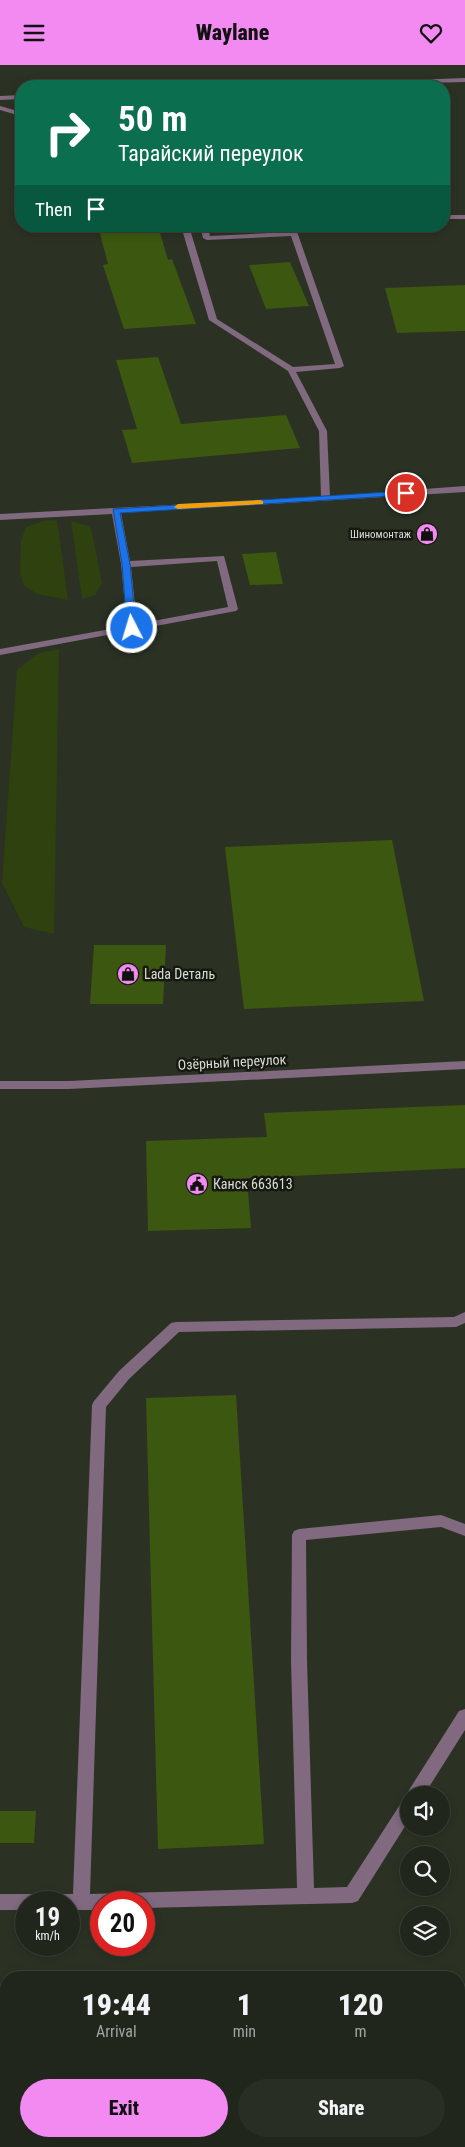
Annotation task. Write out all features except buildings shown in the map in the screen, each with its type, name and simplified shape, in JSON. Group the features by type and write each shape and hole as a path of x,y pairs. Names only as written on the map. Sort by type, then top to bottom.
{"street":[{"path":"450,81 465,80"},
{"path":"0,98 15,97"},
{"path":"0,108 15,112"},
{"path":"450,217 465,217"},
{"path":"187,232 212,320 291,370 323,431 326,499"},
{"path":"206,232 207,238 271,232"},
{"path":"291,370 340,366 293,232"},
{"path":"0,517 326,499 465,489"},
{"path":"116,510 126,564 132,628"},
{"path":"0,652 233,609 221,558 126,564"},
{"name":"Озёрный переулок","path":"0,1085 69,1085 465,1065"},
{"path":"81,1902 99,1405 124,1375 176,1327 456,1322 465,1317"},
{"path":"306,1895 299,1661 299,1535 440,1521 465,1530"},
{"path":"421,1786 465,1716"},
{"path":"0,1902 81,1902 352,1895 400,1819"}],"green space":[{"path":"57,520 68,600 37,594 24,585 20,574 21,541 26,527 43,521"},
{"path":"71,521 89,526 92,532 102,583 95,595 82,599"},
{"path":"59,649 54,934 24,927 2,883 17,670 39,653"}],"slow traffic":[{"path":"178,507 260,503"}],"place":[{"name":"Шиномонтаж","path":"427,534"},
{"name":"Lada Dеталь","path":"128,974"},
{"name":"Канск 663613","path":"197,1184"}],"route":[{"path":"132,628 126,564 116,510 406,493"}]}
